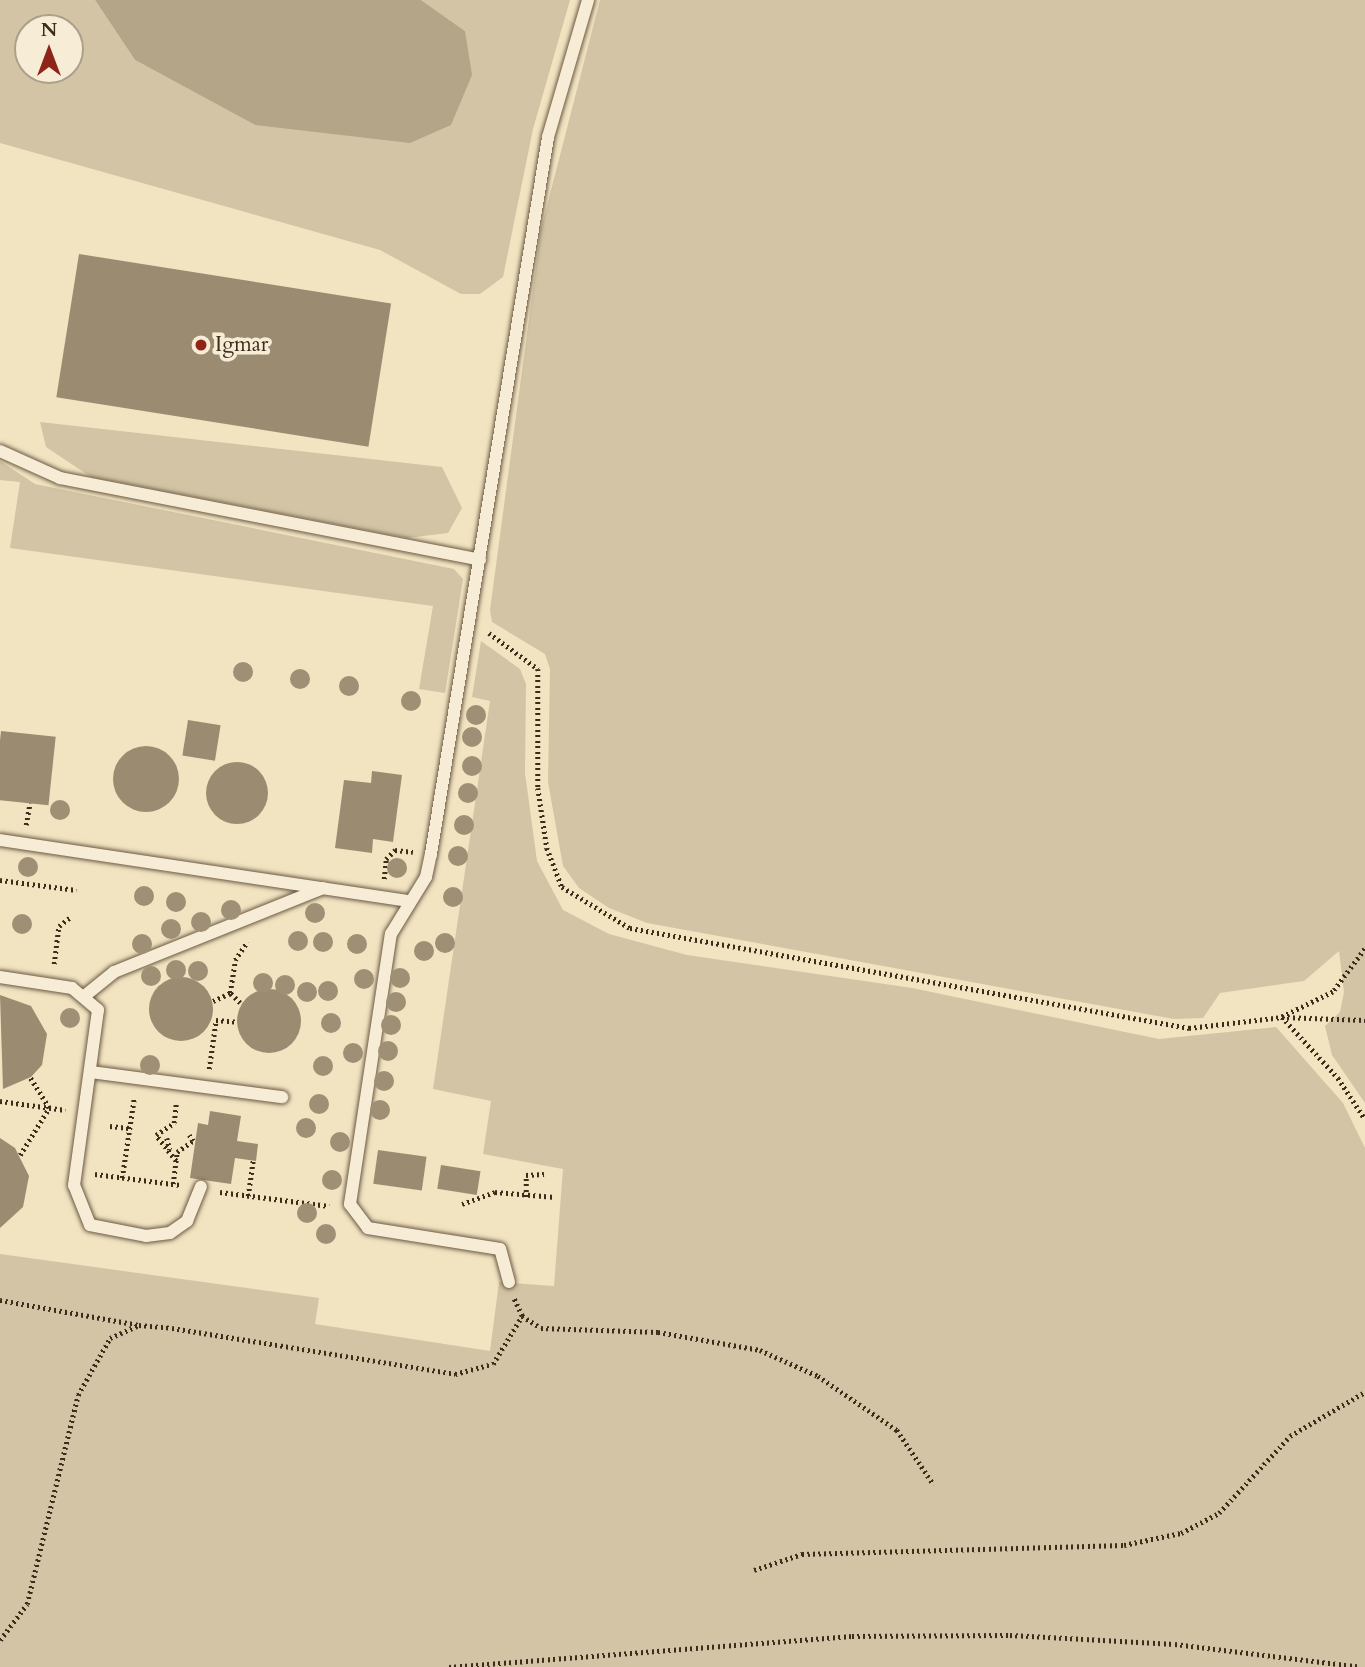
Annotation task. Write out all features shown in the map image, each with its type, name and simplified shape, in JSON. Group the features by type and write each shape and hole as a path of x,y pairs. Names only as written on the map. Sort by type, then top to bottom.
{"lane":[{"path":"509,1282 500,1249 368,1228 351,1211 391,934 406,901 428,871 472,617 548,137 588,0"},
{"path":"0,452 61,478 480,560"},
{"path":"0,840 406,901"},
{"path":"87,994 114,972 324,888"},
{"path":"0,977 87,994 99,1015 74,1185 85,1219 103,1231 162,1236 187,1221 201,1187"},
{"path":"92,1072 282,1097"}],"path":[{"path":"472,617 538,669 538,788 547,848 562,887 603,915 708,946 1189,1028 1282,1017 1365,1020"},
{"path":"25,830 30,803"},
{"path":"384,880 386,859 395,850 413,852"},
{"path":"0,880 75,890"},
{"path":"230,993 234,960 260,923 256,914"},
{"path":"54,969 59,926 72,916"},
{"path":"1282,1017 1332,992 1365,949"},
{"path":"214,1001 230,993"},
{"path":"230,993 240,1003"},
{"path":"1282,1017 1338,1078 1365,1119"},
{"path":"207,1079 214,1020 237,1022"},
{"path":"30,1078 49,1108"},
{"path":"176,1161 156,1135 174,1122 178,1092"},
{"path":"122,1178 135,1093"},
{"path":"0,1101 75,1112"},
{"path":"20,1155 49,1108"},
{"path":"110,1126 130,1128"},
{"path":"83,1172 174,1184 177,1152 193,1141 188,1135"},
{"path":"167,1138 171,1155"},
{"path":"248,1196 253,1160"},
{"path":"526,1198 526,1175 544,1174"},
{"path":"462,1204 495,1192 526,1198 555,1197"},
{"path":"233,1194 333,1207"},
{"path":"509,1282 522,1316 541,1328 658,1332 760,1350 818,1376 897,1430 934,1485"},
{"path":"0,1300 139,1325 455,1374 493,1364 522,1316"},
{"path":"0,1640 27,1604 78,1395 93,1359 110,1338 139,1325"},
{"path":"754,1570 802,1553 1124,1545 1181,1533 1219,1513 1290,1436 1365,1392"},
{"path":"449,1667 852,1636 1010,1635 1175,1644 1361,1667"}],"shaded area":[{"path":"0,0 95,0 135,60 255,125 465,31 421,0 570,0 533,129 503,277 480,294 461,294 380,250 0,143"},
{"path":"95,0 421,0 465,31 472,75 451,125 410,143 255,125 135,60"},
{"path":"600,0 1365,0 1365,1103 1332,1055 1325,1026 1340,1012 1344,992 1339,951 1304,981 1220,993 1203,1018 1174,1019 647,923 609,908 579,888 563,866 548,782 550,669 545,654 492,622 490,610 541,229"},
{"path":"40,422 442,467 462,508 448,533 407,538 91,477 46,447"},
{"path":"0,461 35,484 454,569 463,579 445,693 419,689 433,606 10,548 20,482 0,480"},
{"path":"481,641 520,669 526,684 525,773 537,861 563,910 609,934 687,955 912,988 1159,1039 1276,1027 1343,1103 1365,1148 1365,1667 0,1667 0,1254 319,1298 315,1324 490,1351 499,1282 554,1286 563,1169 483,1154 491,1101 433,1089 490,701 472,697"}],"building":[{"name":"Igmar","path":"79,254 391,303 368,447 56,397"},
{"path":"188,720 221,725 215,761 182,756"},
{"path":"1,731 56,737 48,805 0,800"},
{"path":"146,746 159,749 169,756 176,766 179,779 176,792 169,802 159,809 146,812 133,809 123,802 116,792 113,779 116,766 123,756 133,749"},
{"path":"237,762 249,764 259,771 266,781 266,805 259,815 249,822 237,824 225,822 215,815 208,805 206,793 208,781 215,771 225,764"},
{"path":"372,771 402,775 393,842 373,839 372,853 335,848 344,780 371,783"},
{"path":"175,977 187,977 204,986 211,997 211,1021 204,1032 187,1041 175,1041 163,1036 154,1027 149,1015 149,1003 154,991 163,982"},
{"path":"263,989 275,989 292,998 299,1009 299,1033 292,1044 275,1053 263,1053 251,1048 242,1039 237,1027 237,1015 242,1003 251,994"},
{"path":"0,995 31,1006 47,1034 42,1065 31,1077 3,1089"},
{"path":"210,1111 241,1116 237,1141 258,1144 256,1161 235,1158 231,1184 190,1178 198,1123 208,1125"},
{"path":"0,1138 15,1148 29,1176 23,1207 0,1228"},
{"path":"378,1150 427,1157 422,1190 373,1184"},
{"path":"441,1165 481,1171 477,1195 437,1189"}],"place":[{"name":"Igmar","path":"201,345"}]}
